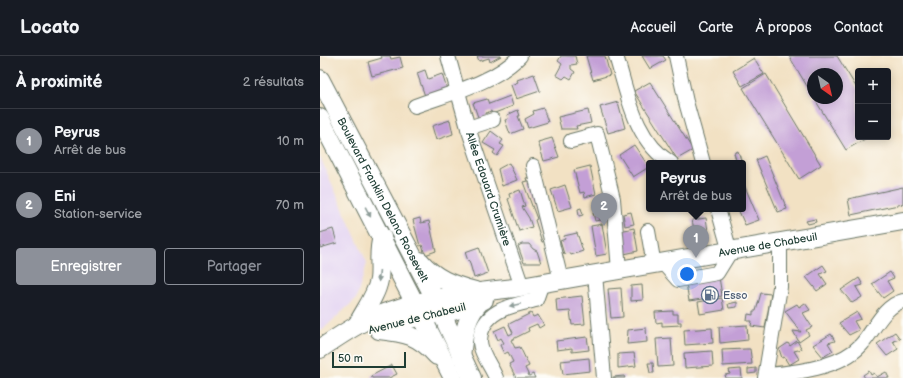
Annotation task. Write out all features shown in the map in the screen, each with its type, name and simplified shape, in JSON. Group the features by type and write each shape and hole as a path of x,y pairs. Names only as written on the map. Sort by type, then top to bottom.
{"main road":[{"name":"Boulevard Franklin Delano Roosevelt","path":"320,79 408,249 444,306 461,356 472,378"},
{"name":"Boulevard Franklin Delano Roosevelt","path":"320,118 453,378"},
{"name":"Avenue de Chabeuil","path":"320,349 364,327 384,313 444,306 519,287 780,244 903,221"},
{"path":"382,237 378,248 379,281 364,327 396,331 413,336 426,345 453,378"},
{"name":"Avenue de Chabeuil","path":"408,249 428,271 454,286 479,296"},
{"path":"461,356 466,321 479,296"}],"street":[{"name":"Allée Edouard Crumière","path":"448,56 468,128 519,287"},
{"path":"415,106 458,90 509,68 520,56"},
{"path":"616,56 634,117 643,136 655,151 667,160"},
{"path":"676,56 686,102 702,160"},
{"path":"468,128 494,120"},
{"path":"571,140 597,134 613,199 619,270"},
{"path":"532,166 561,280"},
{"path":"719,212 730,252"},
{"path":"648,231 658,264"},
{"path":"780,244 780,286 765,377 800,372 841,360 860,346 882,316 903,301"},
{"path":"595,274 604,378"},
{"path":"496,378 480,341 483,329 491,316 504,307 536,300 542,283"}],"shaded area":[{"path":"320,157 367,263 356,299 320,332"}],"building":[{"path":"381,56 390,56 391,59 400,57 403,68 372,76 368,62 382,58"},
{"path":"477,56 501,56 490,62 489,58 479,61"},
{"path":"561,56 575,56 577,64 571,65 571,69 575,72 571,79 566,76 563,79 556,75 562,64 558,61"},
{"path":"586,56 605,56 610,75 593,80"},
{"path":"642,56 663,56 666,60 650,69"},
{"path":"789,56 837,56 855,85 855,140 863,140 846,150 818,104 843,104 843,68 807,68 807,86"},
{"path":"754,58 764,74 742,86 733,71"},
{"path":"425,70 428,79 442,74 448,92 426,99 417,73"},
{"path":"534,74 540,91 516,99 511,85 518,82 517,80"},
{"path":"766,74 821,165 799,179 743,88"},
{"path":"650,82 693,150 677,159 634,91"},
{"path":"510,96 513,106 492,114 491,111 486,113 487,117 479,120 473,103 487,99 489,104"},
{"path":"618,102 625,128 608,133 600,107"},
{"path":"543,108 548,122 528,128 525,119 534,114 533,111"},
{"path":"518,110 520,116 518,116 523,129 510,134 505,120 508,119 507,115"},
{"path":"588,110 591,123 576,126 577,129 561,129 558,117"},
{"path":"450,120 453,134 436,140 432,126"},
{"path":"491,131 503,140 500,144 504,146 497,156 493,153 495,150 483,143"},
{"path":"552,138 559,157 544,161 538,142"},
{"path":"634,145 646,163 646,169 633,177 619,155"},
{"path":"738,151 741,160 736,160 734,153"},
{"path":"765,156 787,209 778,212 756,160"},
{"path":"509,163 517,180 502,186 498,169"},
{"path":"590,166 596,194 585,197 584,192 580,193 574,170"},
{"path":"531,177 532,180 529,181 531,186 534,185 550,240 542,242 535,220 537,219 523,182 527,181 526,178"},
{"path":"565,185 572,207 558,211 551,190"},
{"path":"903,187 903,204 851,215 848,199"},
{"path":"746,189 759,220 745,225 739,212 746,212"},
{"path":"520,190 525,206 522,207 529,218 532,227 519,231 508,199 510,198 509,194"},
{"path":"581,208 583,215 579,216 578,209"},
{"path":"609,210 610,218 595,221 593,213"},
{"path":"631,212 634,224 625,226 623,214"},
{"path":"420,218 421,223 429,221 436,251 425,255 422,245 420,246 413,220"},
{"path":"706,218 708,231 702,232 703,238 696,239 692,220"},
{"path":"815,219 816,222 808,224 806,221"},
{"path":"602,224 607,254 596,256 591,226"},
{"path":"634,228 638,251 624,254 620,231"},
{"path":"333,229 337,243 320,248 320,233"},
{"path":"577,233 583,251 571,255 570,253 564,254 560,241 565,239 564,236"},
{"path":"522,244 529,244 537,251 541,263 524,263 518,246"},
{"path":"479,247 488,273 474,278 465,252"},
{"path":"823,265 827,271 820,274 827,284 817,291 806,277"},
{"path":"890,272 894,278 887,281 893,291 883,298 872,284"},
{"path":"719,277 722,296 689,301 686,283"},
{"path":"859,278 863,285 856,287 862,297 852,303 841,290"},
{"path":"642,285 643,300 631,301 631,286"},
{"path":"621,288 623,317 611,318 608,289"},
{"path":"761,293 771,294 765,328 751,326 752,321 747,321 748,314 753,315 753,311 756,311"},
{"path":"582,296 585,324 572,325 570,311 557,312 556,299"},
{"path":"722,298 724,310 700,314 698,302"},
{"path":"737,302 737,307 729,308 728,304"},
{"path":"805,303 810,310 803,313 812,327 806,330 809,335 799,342 793,331 801,332 785,311 797,304 799,307"},
{"path":"673,311 673,314 678,314 678,322 681,322 681,325 662,326 662,322 656,323 655,312"},
{"path":"857,312 861,319 854,321 859,330 849,335 839,323"},
{"path":"531,313 533,317 538,315 544,325 539,328 537,324 528,328 529,331 511,340 515,348 520,347 529,366 525,368 529,376 533,374 535,378 516,378 509,364 513,362 508,352 504,354 500,345 504,343 501,338 498,340 494,331 505,326 509,335 513,333 509,324"},
{"path":"747,325 748,340 720,343 719,327"},
{"path":"646,328 647,342 627,344 628,330"},
{"path":"712,328 713,343 685,345 684,330"},
{"path":"895,332 900,339 893,341 898,349 887,356 877,344"},
{"path":"831,334 835,341 828,343 833,351 823,357 813,345"},
{"path":"587,337 589,350 572,352 572,348 557,350 556,341"},
{"path":"671,338 673,366 658,367 656,339"},
{"path":"797,341 802,349 794,351 799,359 789,365 784,357 782,358 779,349 788,343 790,346"},
{"path":"750,349 752,364 723,366 722,350"},
{"path":"712,351 713,366 685,368 684,353"},
{"path":"634,353 636,366 618,368 618,354"},
{"path":"589,358 590,371 563,374 561,361"},
{"path":"648,363 653,363 654,373 650,373"},
{"path":"392,365 397,374 389,378 372,378 371,376"},
{"path":"756,368 756,373 748,374 748,369"},
{"path":"741,369 742,378 726,378 725,375 730,374 729,370"},
{"path":"869,371 871,375 874,373 877,377 886,372 889,378 865,378 863,375"},
{"path":"624,376 625,378 613,378 613,377"}],"place":[{"name":"Eni","path":"604,226"},
{"name":"Peyrus","path":"696,258"},
{"name":"Esso","path":"710,295"}]}
